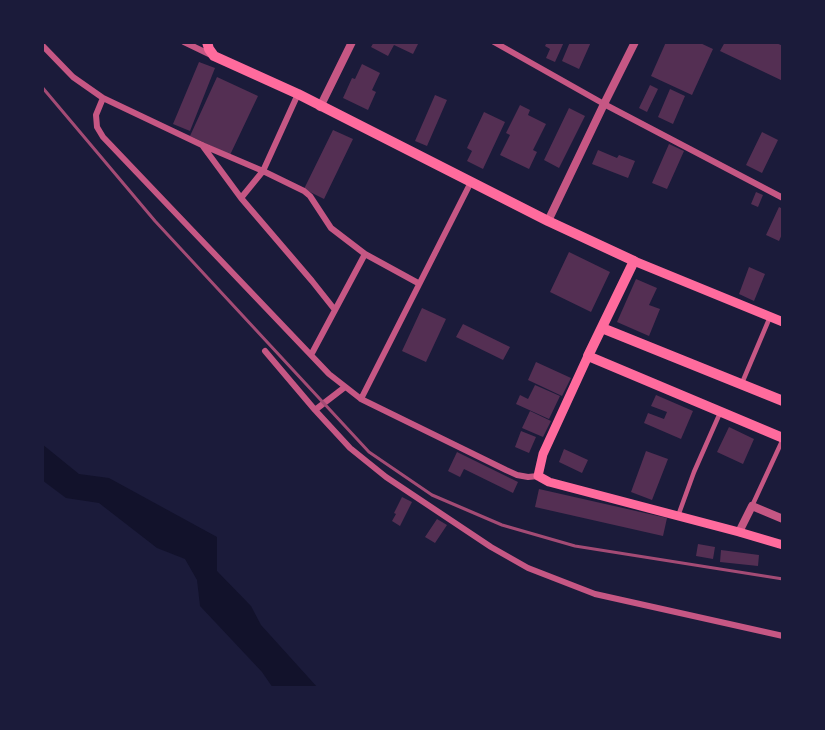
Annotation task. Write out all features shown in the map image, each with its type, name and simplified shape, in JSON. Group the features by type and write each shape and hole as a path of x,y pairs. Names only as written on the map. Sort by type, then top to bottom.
{"main road":[{"path":"207,42 214,56 297,94 548,221 634,261 783,322"},
{"path":"634,261 543,454 538,476 549,482 783,545"},
{"path":"602,328 783,401"},
{"path":"588,356 783,438"}],"street":[{"path":"184,42 214,56"},
{"path":"320,107 352,42"},
{"path":"494,42 604,104 783,198"},
{"path":"548,221 636,42"},
{"path":"42,45 73,77 103,98 304,191 310,196 331,228 365,254 418,283"},
{"path":"241,198 263,171 297,94"},
{"path":"103,98 96,115 97,127 103,137 329,374 361,399 517,475 538,476"},
{"path":"202,145 241,198 335,310"},
{"path":"361,399 471,182"},
{"path":"311,355 365,254"},
{"path":"742,385 771,317"},
{"path":"265,351 350,448 386,477 491,547 528,568 595,594 783,636"},
{"path":"315,410 345,387"},
{"path":"678,516 720,412"},
{"path":"739,532 783,438"},
{"path":"752,506 783,519"}],"shaded area":[{"path":"42,444 79,474 109,478 217,537 217,571 251,606 261,625 318,688 273,688 262,672 200,606 197,580 185,559 157,548 99,503 66,498 42,480"}],"building":[{"path":"374,42 419,42 413,54 394,45 388,56 371,47"},
{"path":"547,42 564,42 555,62 546,58 550,49 545,46"},
{"path":"570,42 591,42 579,69 562,61"},
{"path":"666,42 698,42 713,49 692,95 651,76"},
{"path":"725,42 774,42 783,46 783,81 720,51"},
{"path":"199,62 215,68 190,131 173,124"},
{"path":"362,64 380,73 372,90 376,92 368,110 343,98 352,78 355,79"},
{"path":"217,77 258,96 230,155 190,136"},
{"path":"650,85 658,89 647,112 639,108"},
{"path":"670,89 685,96 673,124 658,117"},
{"path":"435,95 447,100 427,146 415,141"},
{"path":"520,105 530,110 528,115 546,124 533,150 537,152 529,169 500,155 510,135 506,133"},
{"path":"569,108 585,116 559,168 544,160"},
{"path":"484,112 505,122 483,169 467,161 472,151 467,148"},
{"path":"333,130 353,139 324,199 304,189"},
{"path":"762,132 778,140 762,173 746,165"},
{"path":"669,144 684,151 667,189 652,183"},
{"path":"598,150 617,158 619,155 635,161 628,178 592,164"},
{"path":"756,192 763,195 758,207 751,204"},
{"path":"779,207 783,209 783,232 779,241 766,235"},
{"path":"569,252 610,272 591,312 550,292"},
{"path":"749,267 765,274 754,301 739,294"},
{"path":"636,279 657,288 649,305 660,309 649,336 617,322"},
{"path":"422,308 446,319 426,362 402,351"},
{"path":"463,324 510,347 503,360 456,337"},
{"path":"536,362 571,378 562,396 528,380"},
{"path":"535,385 560,396 549,419 516,404 520,395 528,399"},
{"path":"656,395 693,411 681,439 644,423 648,413 664,419 667,412 651,406"},
{"path":"530,411 551,421 543,437 522,428"},
{"path":"729,427 754,439 743,464 717,452"},
{"path":"521,431 536,437 529,453 515,447"},
{"path":"564,449 588,460 582,473 559,462"},
{"path":"646,451 668,459 652,500 631,492"},
{"path":"457,452 518,482 513,493 464,469 460,477 448,471"},
{"path":"539,489 667,518 663,536 535,507"},
{"path":"402,497 412,502 400,526 392,521"},
{"path":"437,519 447,525 435,543 425,537"},
{"path":"698,544 715,547 713,559 696,556"},
{"path":"721,550 759,555 758,566 720,562"}],"railway":[{"path":"42,87 155,221 369,452 432,495 502,525 575,546 783,579"}]}
